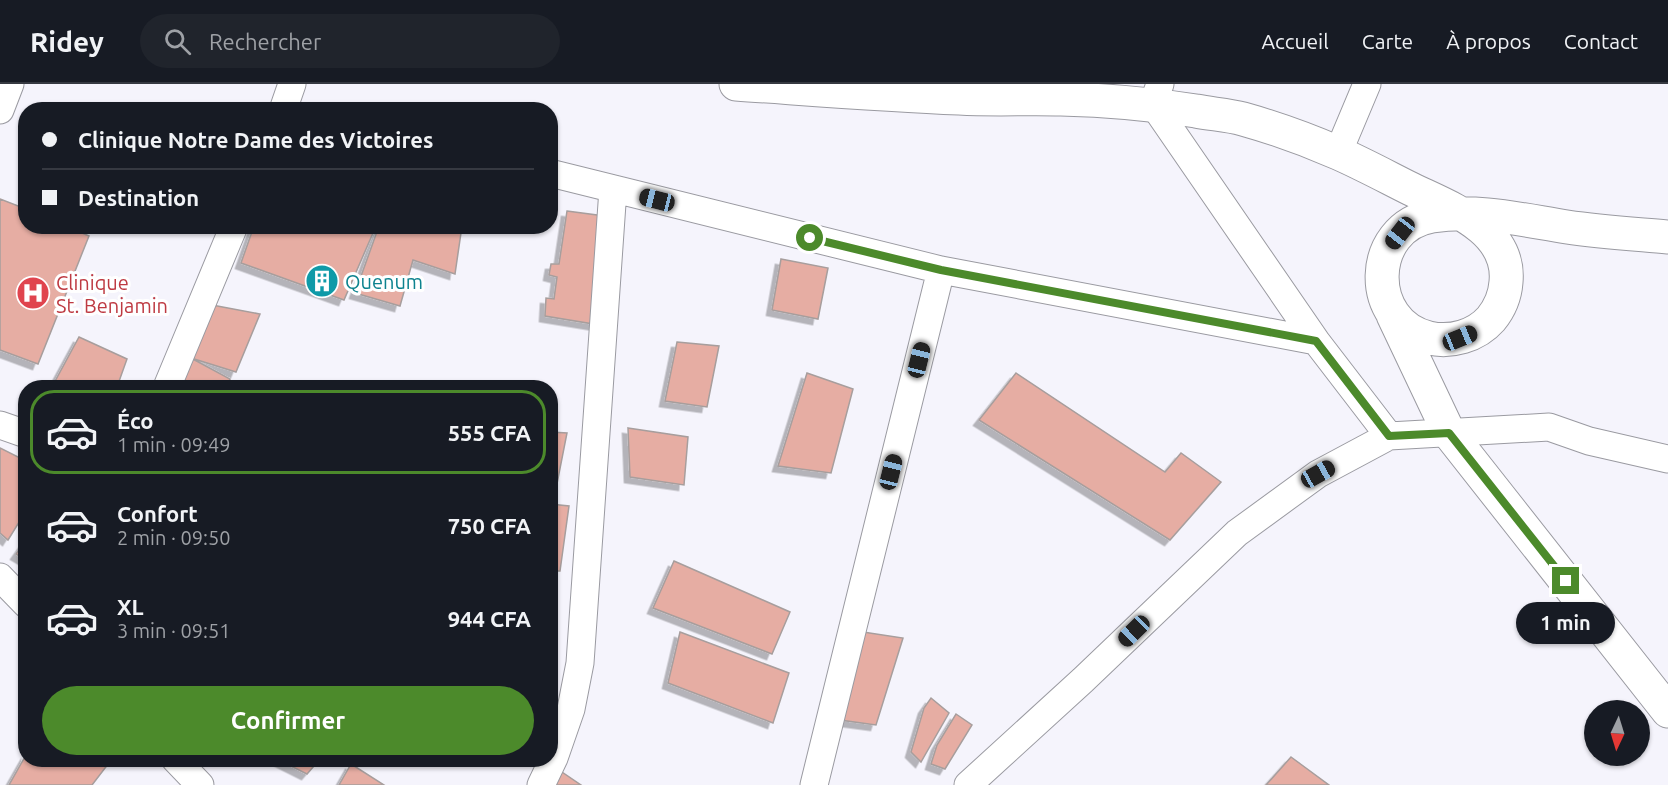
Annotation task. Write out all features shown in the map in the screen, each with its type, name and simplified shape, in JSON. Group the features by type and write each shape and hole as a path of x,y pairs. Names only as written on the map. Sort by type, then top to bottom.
{"main road":[{"path":"736,84 960,99 1062,99 1157,94 1241,119 1338,153 1461,214 1489,234 1498,246 1505,262 1507,278 1505,294 1498,309 1488,322 1475,332 1460,338 1444,340 1428,338 1413,332 1389,308"},
{"path":"1668,237 1571,228 1488,214 1428,217 1413,223 1400,233 1390,246 1381,277 1383,293 1389,308 1449,433 1668,711"}],"street":[{"path":"0,110 10,84"},
{"path":"1338,153 1367,84"},
{"path":"1157,94 1316,341 1389,436"},
{"path":"558,175 941,270 1316,341"},
{"path":"558,743 572,710 580,663 613,189"},
{"path":"170,380 231,234"},
{"path":"814,785 941,270"},
{"path":"0,425 18,431"},
{"path":"968,785 1083,680 1237,532 1318,474 1389,436 1549,427 1589,441 1668,459"},
{"path":"0,577 18,595"},
{"path":"183,767 200,785"},
{"path":"541,785 548,767"}],"building":[{"name":"Clinique St. Benjamin","path":"0,199 18,206 18,234 84,234 89,236 38,364 0,350"},
{"path":"567,211 612,217 612,327 545,316 546,298 554,299 557,277 549,275 551,264 559,264"},
{"name":"Quenum","path":"251,234 373,234 344,300 241,263"},
{"path":"376,234 461,234 455,274 413,260 400,306 355,293"},
{"path":"781,259 828,268 818,319 772,310"},
{"path":"212,305 260,314 236,372 191,358"},
{"path":"79,337 127,359 120,380 56,380"},
{"path":"677,342 719,346 707,407 665,401"},
{"path":"191,358 230,379 230,380 180,380"},
{"path":"807,373 853,389 831,473 778,466"},
{"path":"1016,373 1165,472 1181,453 1221,482 1170,540 979,420"},
{"path":"628,428 688,437 684,485 630,477"},
{"path":"558,432 567,433 558,479"},
{"path":"0,448 18,457 18,524 8,540 0,533"},
{"path":"558,505 569,506 560,571 558,571"},
{"path":"674,561 790,612 772,654 653,608"},
{"path":"680,632 789,673 773,723 668,683"},
{"path":"863,632 903,638 876,725 840,720"},
{"path":"931,698 949,713 921,762 911,752 924,708"},
{"path":"956,714 972,725 945,769 931,764 937,745"},
{"path":"1291,757 1329,785 1266,785"},
{"path":"19,767 106,767 92,785 9,785"},
{"path":"293,767 313,767 307,774"},
{"path":"349,767 356,767 384,785 339,785"},
{"path":"559,770 581,785 551,785"}],"place":[{"name":"Quenum","path":"322,281"},
{"name":"Clinique St. Benjamin","path":"33,293"}],"route":[{"path":"810,238 941,270 1316,341 1389,436 1449,433 1566,581"}]}
